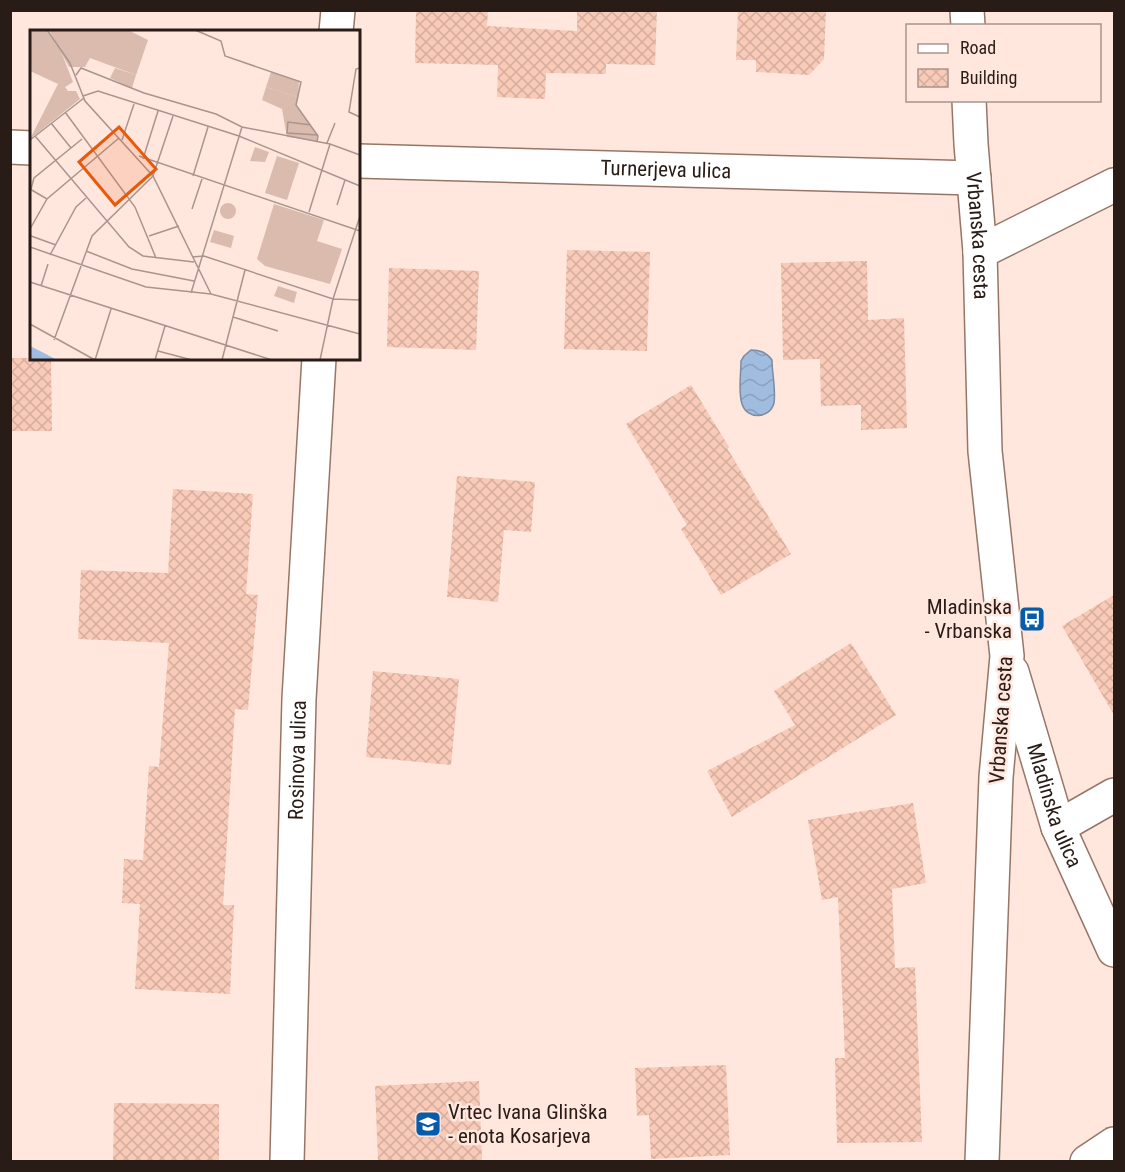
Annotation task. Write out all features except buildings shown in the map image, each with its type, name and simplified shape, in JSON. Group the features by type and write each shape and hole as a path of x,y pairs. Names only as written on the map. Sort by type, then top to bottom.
{"street":[{"path":"336,30 338,10"},
{"name":"Vrbanska cesta","path":"969,102 980,252 984,451 1007,656 996,777 982,1161"},
{"path":"10,147 30,148"},
{"name":"Turnerjeva ulica","path":"360,161 974,178"},
{"path":"980,252 1114,185"},
{"name":"Rosinova ulica","path":"287,1161 298,699 319,360"},
{"name":"Mladinska ulica","path":"1007,656 1058,827 1114,950"},
{"path":"1058,827 1114,795"},
{"path":"1087,1161 1114,1144"}],"water":[{"path":"751,350 763,352 772,360 774,403 768,412 758,416 745,409 740,394 741,361"}],"place":[{"name":"Mladinska - Vrbanska","path":"1032,619"},
{"name":"Vrtec Ivana Glinška - enota Kosarjeva","path":"428,1124"}]}
